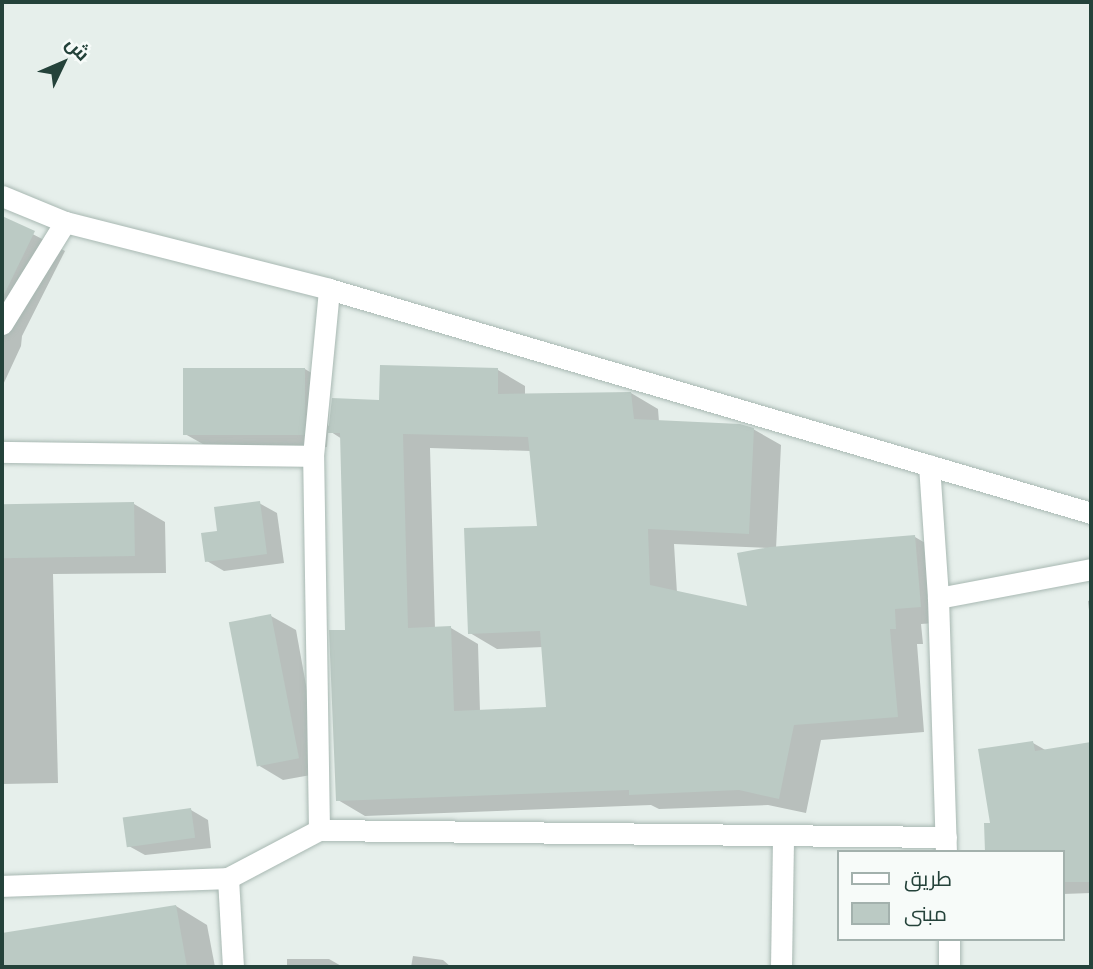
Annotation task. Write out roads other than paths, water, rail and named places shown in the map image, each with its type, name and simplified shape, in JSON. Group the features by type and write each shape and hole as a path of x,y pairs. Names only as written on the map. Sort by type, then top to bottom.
{"street":[{"path":"2,196 65,222 329,289 1091,513"},
{"path":"2,324 65,222"},
{"path":"319,830 313,456 329,289"},
{"path":"2,452 313,456"},
{"path":"2,886 228,878 319,830 783,837 946,844 939,597 929,466"},
{"path":"939,597 1091,569"},
{"path":"781,967 783,837"},
{"path":"228,878 233,967"},
{"path":"948,941 949,967"}]}
